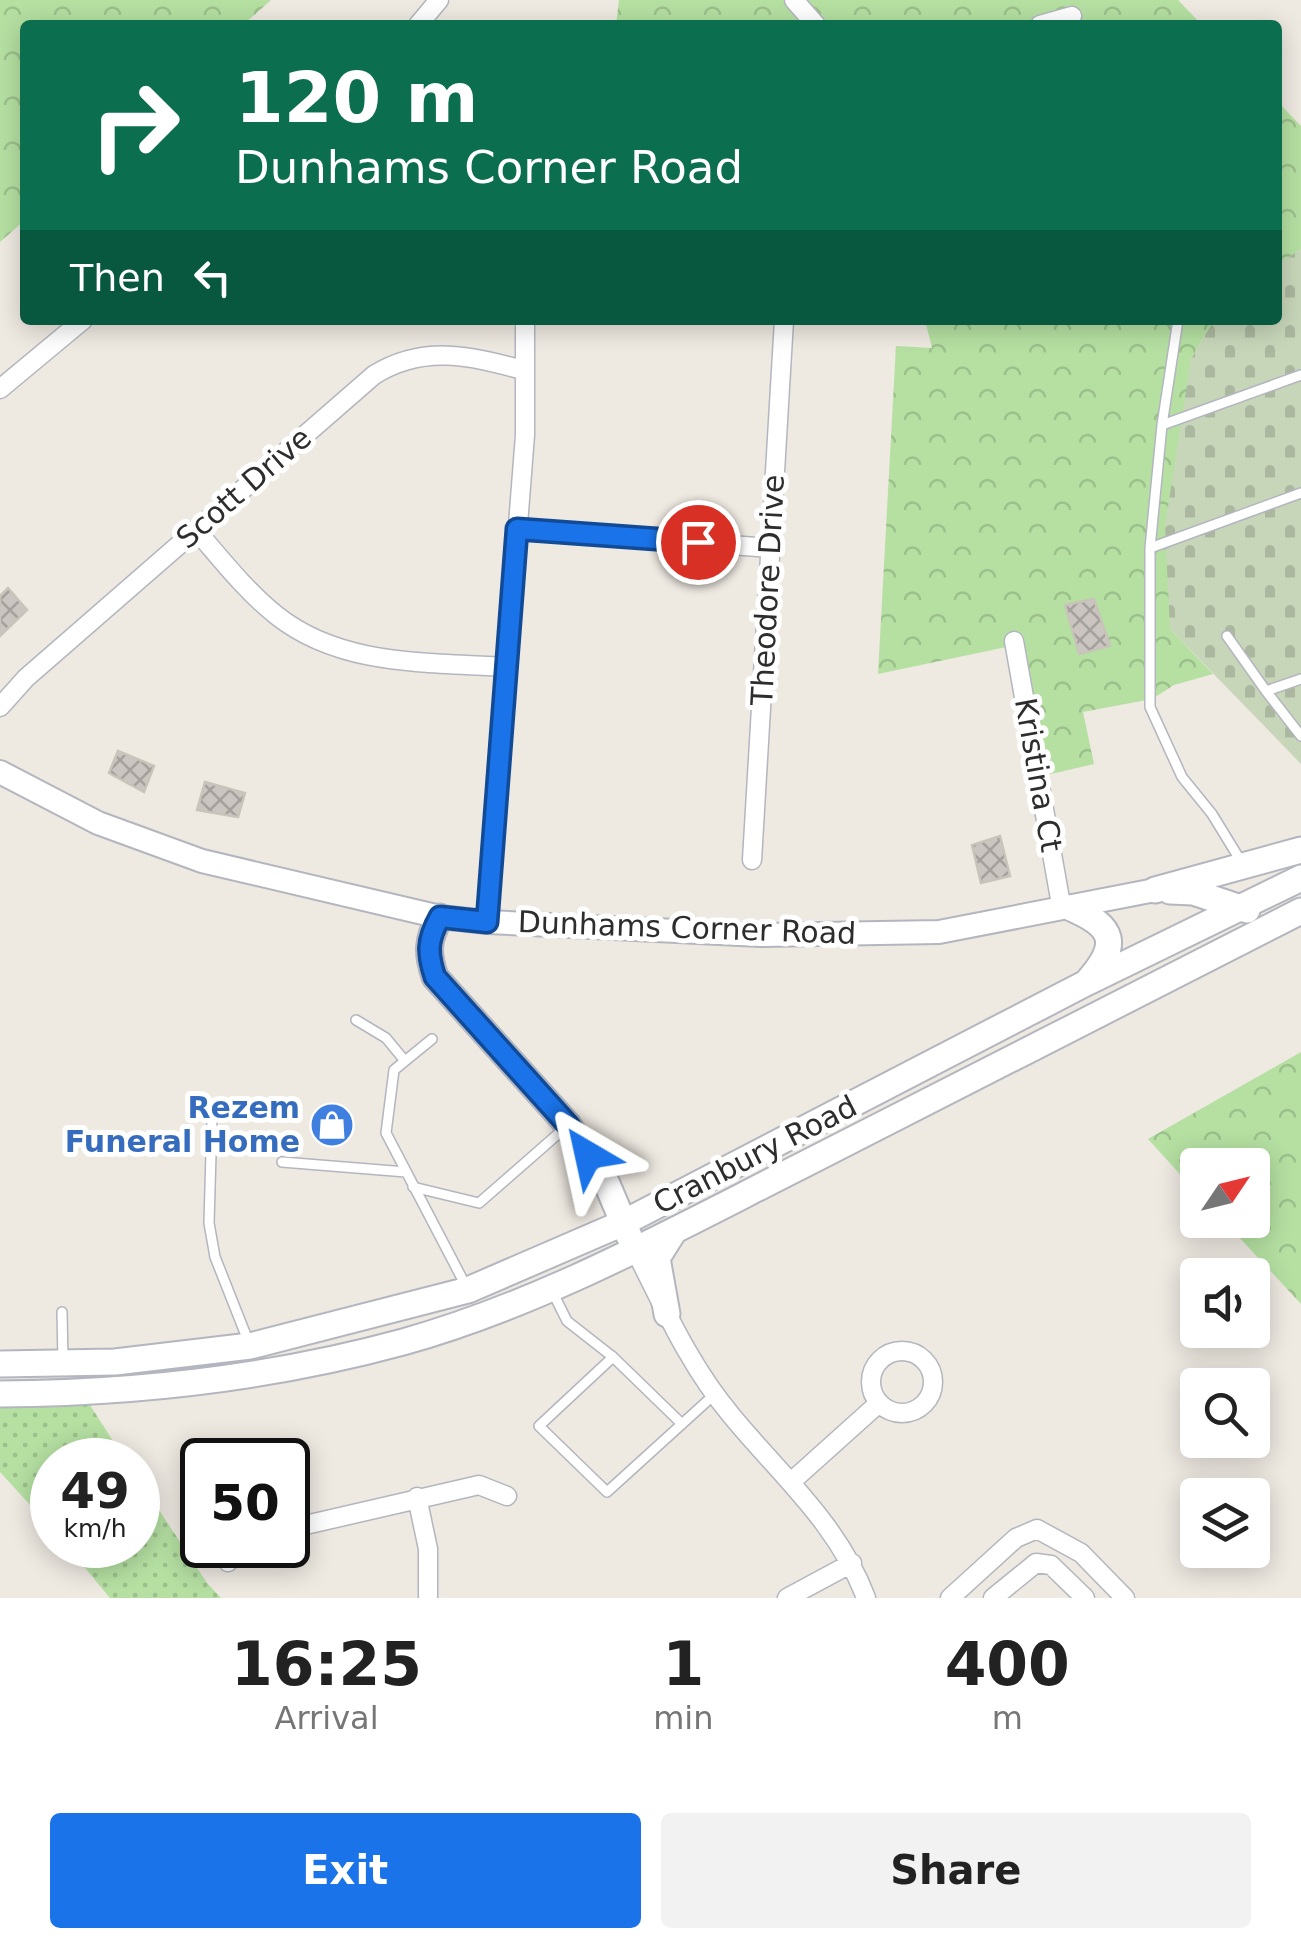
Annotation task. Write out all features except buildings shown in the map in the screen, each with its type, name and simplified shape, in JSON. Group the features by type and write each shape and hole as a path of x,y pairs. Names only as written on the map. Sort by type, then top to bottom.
{"main road":[{"path":"1156,890 1301,850"},
{"name":"Cranbury Road","path":"0,1364 63,1364 250,1346 468,1290 623,1224 1086,983 1301,878"},
{"path":"1156,890 1192,892 1238,909 1301,908"},
{"name":"Cranbury Road","path":"0,1394 103,1394 287,1368 403,1342 482,1316 635,1250 1301,908"},
{"path":"1067,909 1096,918 1108,933 1110,948 1086,983"},
{"path":"440,917 430,936 427,954 435,977 568,1125 607,1184 635,1250"},
{"path":"667,1314 657,1258 666,1237 678,1228"}],"street":[{"path":"422,20 439,0"},
{"path":"794,0 812,20"},
{"path":"1058,20 1072,16"},
{"path":"0,390 78,325"},
{"path":"487,922 524,435 525,325"},
{"name":"Theodore Drive","path":"752,860 784,325"},
{"name":"Scott Drive","path":"0,707 26,678 384,368 408,358 445,353 523,370"},
{"path":"517,529 770,548"},
{"path":"196,530 260,601 312,638 372,657 507,667"},
{"name":"Kristina Ct","path":"1014,640 1067,909"},
{"name":"Dunhams Corner Road","path":"0,772 98,823 202,861 440,917 487,922 761,934 939,932 1156,890"},
{"path":"635,1250 692,1364 832,1530 852,1563 866,1598"},
{"path":"792,1482 880,1403"},
{"path":"310,1524 479,1485 507,1496"},
{"path":"417,1498 428,1548 428,1598"},
{"path":"950,1598 1016,1538 1038,1529 1081,1553 1125,1598"},
{"path":"1046,1564 1048,1533"},
{"path":"994,1598 1036,1562 1046,1564 1085,1598"},
{"path":"787,1598 852,1563"}],"lane":[{"path":"1177,325 1162,425 1150,548 1150,707 1182,777 1212,814 1244,866"},
{"path":"1162,425 1301,375"},
{"path":"1150,548 1301,493"},
{"path":"1227,636 1301,736"},
{"path":"1266,691 1301,679"},
{"path":"1086,983 1102,1013"},
{"path":"356,1020 386,1038 405,1061"},
{"path":"432,1040 394,1070 386,1134 468,1290"},
{"path":"212,1118 209,1223 215,1256 250,1346"},
{"path":"414,1186 479,1202 568,1125"},
{"path":"282,1162 406,1172"},
{"path":"550,1286 567,1321 612,1356 682,1424"},
{"path":"62,1312 63,1364"},
{"path":"612,1356 538,1426 607,1492 715,1394"}],"green space":[{"path":"0,0 271,0 249,20 20,20 20,224 0,242"},
{"path":"619,0 1178,0 1197,20 617,20"},
{"path":"1282,106 1301,126 1301,249 1282,261"},
{"path":"1301,249 1301,764 1170,629 1165,526 1191,359 1211,325 1282,325 1282,261"},
{"path":"926,325 1211,325 1191,359 1170,629 1213,674 1174,685 1152,699 1083,712 1094,764 1042,776 1011,646 878,674 896,346 932,348"},
{"path":"1301,1052 1301,1304 1270,1271 1270,1258 1258,1258 1240,1238 1270,1238 1270,1148 1180,1148 1180,1174 1148,1139"},
{"path":"0,1393 83,1394 111,1438 30,1438 30,1505 0,1472"},
{"path":"160,1511 180,1542 180,1568 197,1568 221,1598 110,1598 85,1568 160,1568"}],"place":[{"name":"Rezem Funeral Home","path":"332,1125"}],"route":[{"path":"588,1155 568,1125 435,977 427,954 430,936 440,917 487,922 517,529 698,542"}]}
